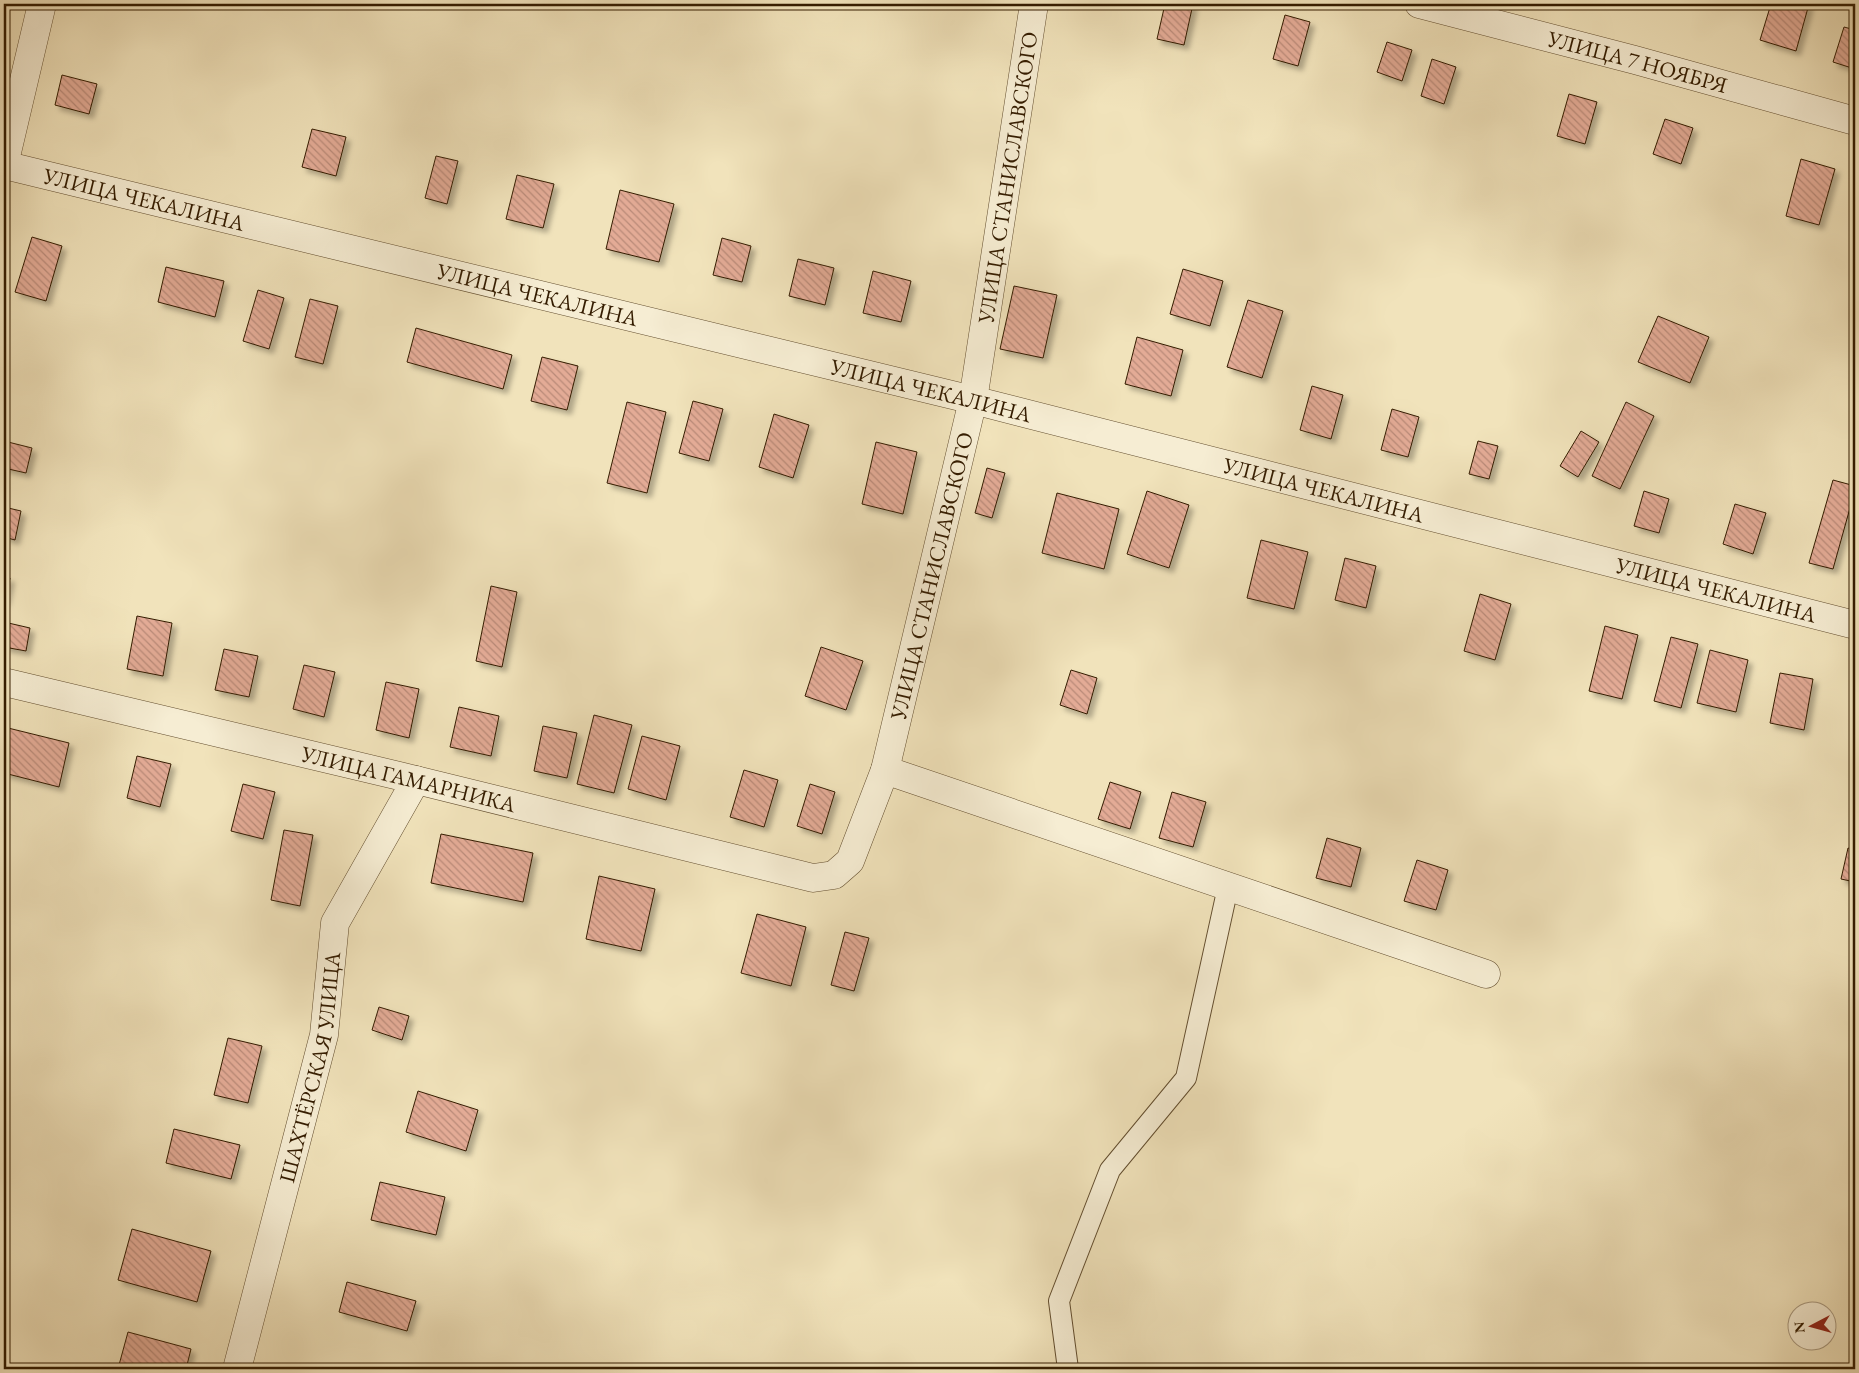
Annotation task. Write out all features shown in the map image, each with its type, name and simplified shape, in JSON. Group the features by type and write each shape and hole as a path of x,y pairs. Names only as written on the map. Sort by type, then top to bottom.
{"street":[{"path":"4,165 42,4"},
{"name":"УЛИЦА СТАНИСЛАВСКОГО","path":"813,878 834,875 850,861 885,770 973,400 1034,4"},
{"name":"УЛИЦА 7 НОЯБРЯ","path":"1419,4 1635,60 1855,121"},
{"name":"УЛИЦА ЧЕКАЛИНА","path":"4,165 973,400 1855,625"},
{"name":"УЛИЦА ГАМАРНИКА","path":"4,682 416,780 813,878"},
{"path":"885,770 1486,974"},
{"name":"ШАХТЁРСКАЯ УЛИЦА","path":"237,1369 324,1035 335,923 416,780"}],"lane":[{"path":"1068,1369 1059,1301 1110,1170 1186,1078 1228,886"}],"building":[{"path":"1165,4 1193,4 1184,45 1157,39"},
{"path":"1771,4 1809,4 1796,51 1760,40"},
{"path":"1285,15 1310,22 1298,66 1273,59"},
{"path":"1844,27 1855,30 1855,69 1833,62"},
{"path":"1387,42 1412,50 1402,81 1377,72"},
{"path":"1432,59 1456,67 1444,104 1421,96"},
{"path":"62,75 97,84 89,114 55,105"},
{"path":"1569,94 1597,102 1585,144 1557,136"},
{"path":"1665,119 1693,128 1681,164 1653,154"},
{"path":"312,129 346,137 336,176 302,167"},
{"path":"436,156 458,161 447,204 425,198"},
{"path":"1801,159 1835,169 1819,225 1786,216"},
{"path":"517,175 554,184 543,228 506,219"},
{"path":"620,190 674,204 659,262 606,249"},
{"path":"32,237 62,246 46,301 15,292"},
{"path":"722,238 751,246 742,282 713,275"},
{"path":"798,259 834,268 825,305 789,296"},
{"path":"166,267 224,281 215,317 158,302"},
{"path":"1183,269 1223,281 1210,326 1170,314"},
{"path":"873,271 911,281 901,322 863,313"},
{"path":"1014,286 1057,295 1043,358 1000,349"},
{"path":"258,290 284,298 269,349 243,341"},
{"path":"310,299 338,306 323,364 295,357"},
{"path":"1248,300 1283,311 1262,378 1227,367"},
{"path":"1658,316 1709,337 1690,383 1638,362"},
{"path":"416,328 512,355 503,389 407,362"},
{"path":"1137,337 1183,350 1171,396 1125,384"},
{"path":"542,357 578,366 567,410 531,401"},
{"path":"1312,386 1343,395 1331,439 1300,430"},
{"path":"693,401 723,409 709,461 679,453"},
{"path":"627,402 666,412 647,493 607,483"},
{"path":"1626,402 1654,416 1620,489 1592,476"},
{"path":"1392,409 1419,417 1408,457 1381,450"},
{"path":"774,414 809,425 793,478 759,467"},
{"path":"1581,431 1599,442 1578,477 1560,466"},
{"path":"4,441 32,448 26,473 4,468"},
{"path":"1478,441 1498,446 1489,479 1469,474"},
{"path":"876,442 917,452 903,514 862,504"},
{"path":"987,468 1005,473 992,518 975,513"},
{"path":"1833,480 1855,486 1855,490 1833,569 1809,563"},
{"path":"1147,491 1189,505 1169,568 1127,554"},
{"path":"1644,491 1669,499 1659,533 1634,526"},
{"path":"1057,493 1119,509 1104,569 1042,553"},
{"path":"1735,504 1766,513 1753,554 1723,544"},
{"path":"4,507 21,511 15,540 4,537"},
{"path":"1261,540 1308,552 1294,609 1247,598"},
{"path":"1345,558 1376,566 1366,608 1335,600"},
{"path":"4,577 10,578 5,602 4,602"},
{"path":"491,586 517,592 502,667 476,661"},
{"path":"1480,594 1511,604 1495,660 1464,651"},
{"path":"137,616 172,623 163,676 127,669"},
{"path":"4,622 30,628 26,651 4,647"},
{"path":"1605,626 1638,635 1622,699 1589,691"},
{"path":"1671,637 1698,644 1681,708 1654,701"},
{"path":"821,647 863,661 846,710 805,696"},
{"path":"224,649 258,656 249,697 215,690"},
{"path":"1710,650 1748,660 1736,712 1697,703"},
{"path":"304,665 335,672 324,717 293,709"},
{"path":"1071,670 1097,678 1087,714 1060,705"},
{"path":"1780,673 1813,679 1804,730 1770,723"},
{"path":"386,682 419,689 409,738 376,730"},
{"path":"459,707 499,716 491,756 450,747"},
{"path":"594,715 632,725 614,793 577,784"},
{"path":"543,726 577,733 567,778 534,771"},
{"path":"4,727 69,743 59,787 4,773"},
{"path":"642,736 680,746 666,800 628,789"},
{"path":"137,756 171,764 160,807 127,798"},
{"path":"744,770 778,780 764,827 730,817"},
{"path":"1110,782 1141,792 1130,829 1098,819"},
{"path":"243,784 275,792 263,839 231,831"},
{"path":"810,784 835,792 822,834 797,826"},
{"path":"1172,792 1206,802 1193,847 1159,838"},
{"path":"284,830 313,835 300,906 271,900"},
{"path":"441,834 533,853 523,902 431,883"},
{"path":"1327,838 1361,848 1351,887 1316,878"},
{"path":"1848,848 1855,850 1855,882 1841,879"},
{"path":"1417,860 1448,870 1436,910 1404,901"},
{"path":"599,876 655,889 641,951 586,939"},
{"path":"757,914 806,927 791,986 741,973"},
{"path":"845,932 869,938 854,991 831,985"},
{"path":"379,1007 409,1016 402,1040 372,1030"},
{"path":"228,1038 262,1046 248,1103 214,1095"},
{"path":"418,1091 478,1110 466,1151 406,1132"},
{"path":"174,1129 240,1145 231,1179 166,1163"},
{"path":"380,1182 445,1197 436,1235 371,1220"},
{"path":"132,1229 211,1251 197,1302 118,1280"},
{"path":"347,1282 416,1301 407,1331 339,1312"},
{"path":"128,1332 191,1349 186,1369 136,1369 119,1365"}]}
